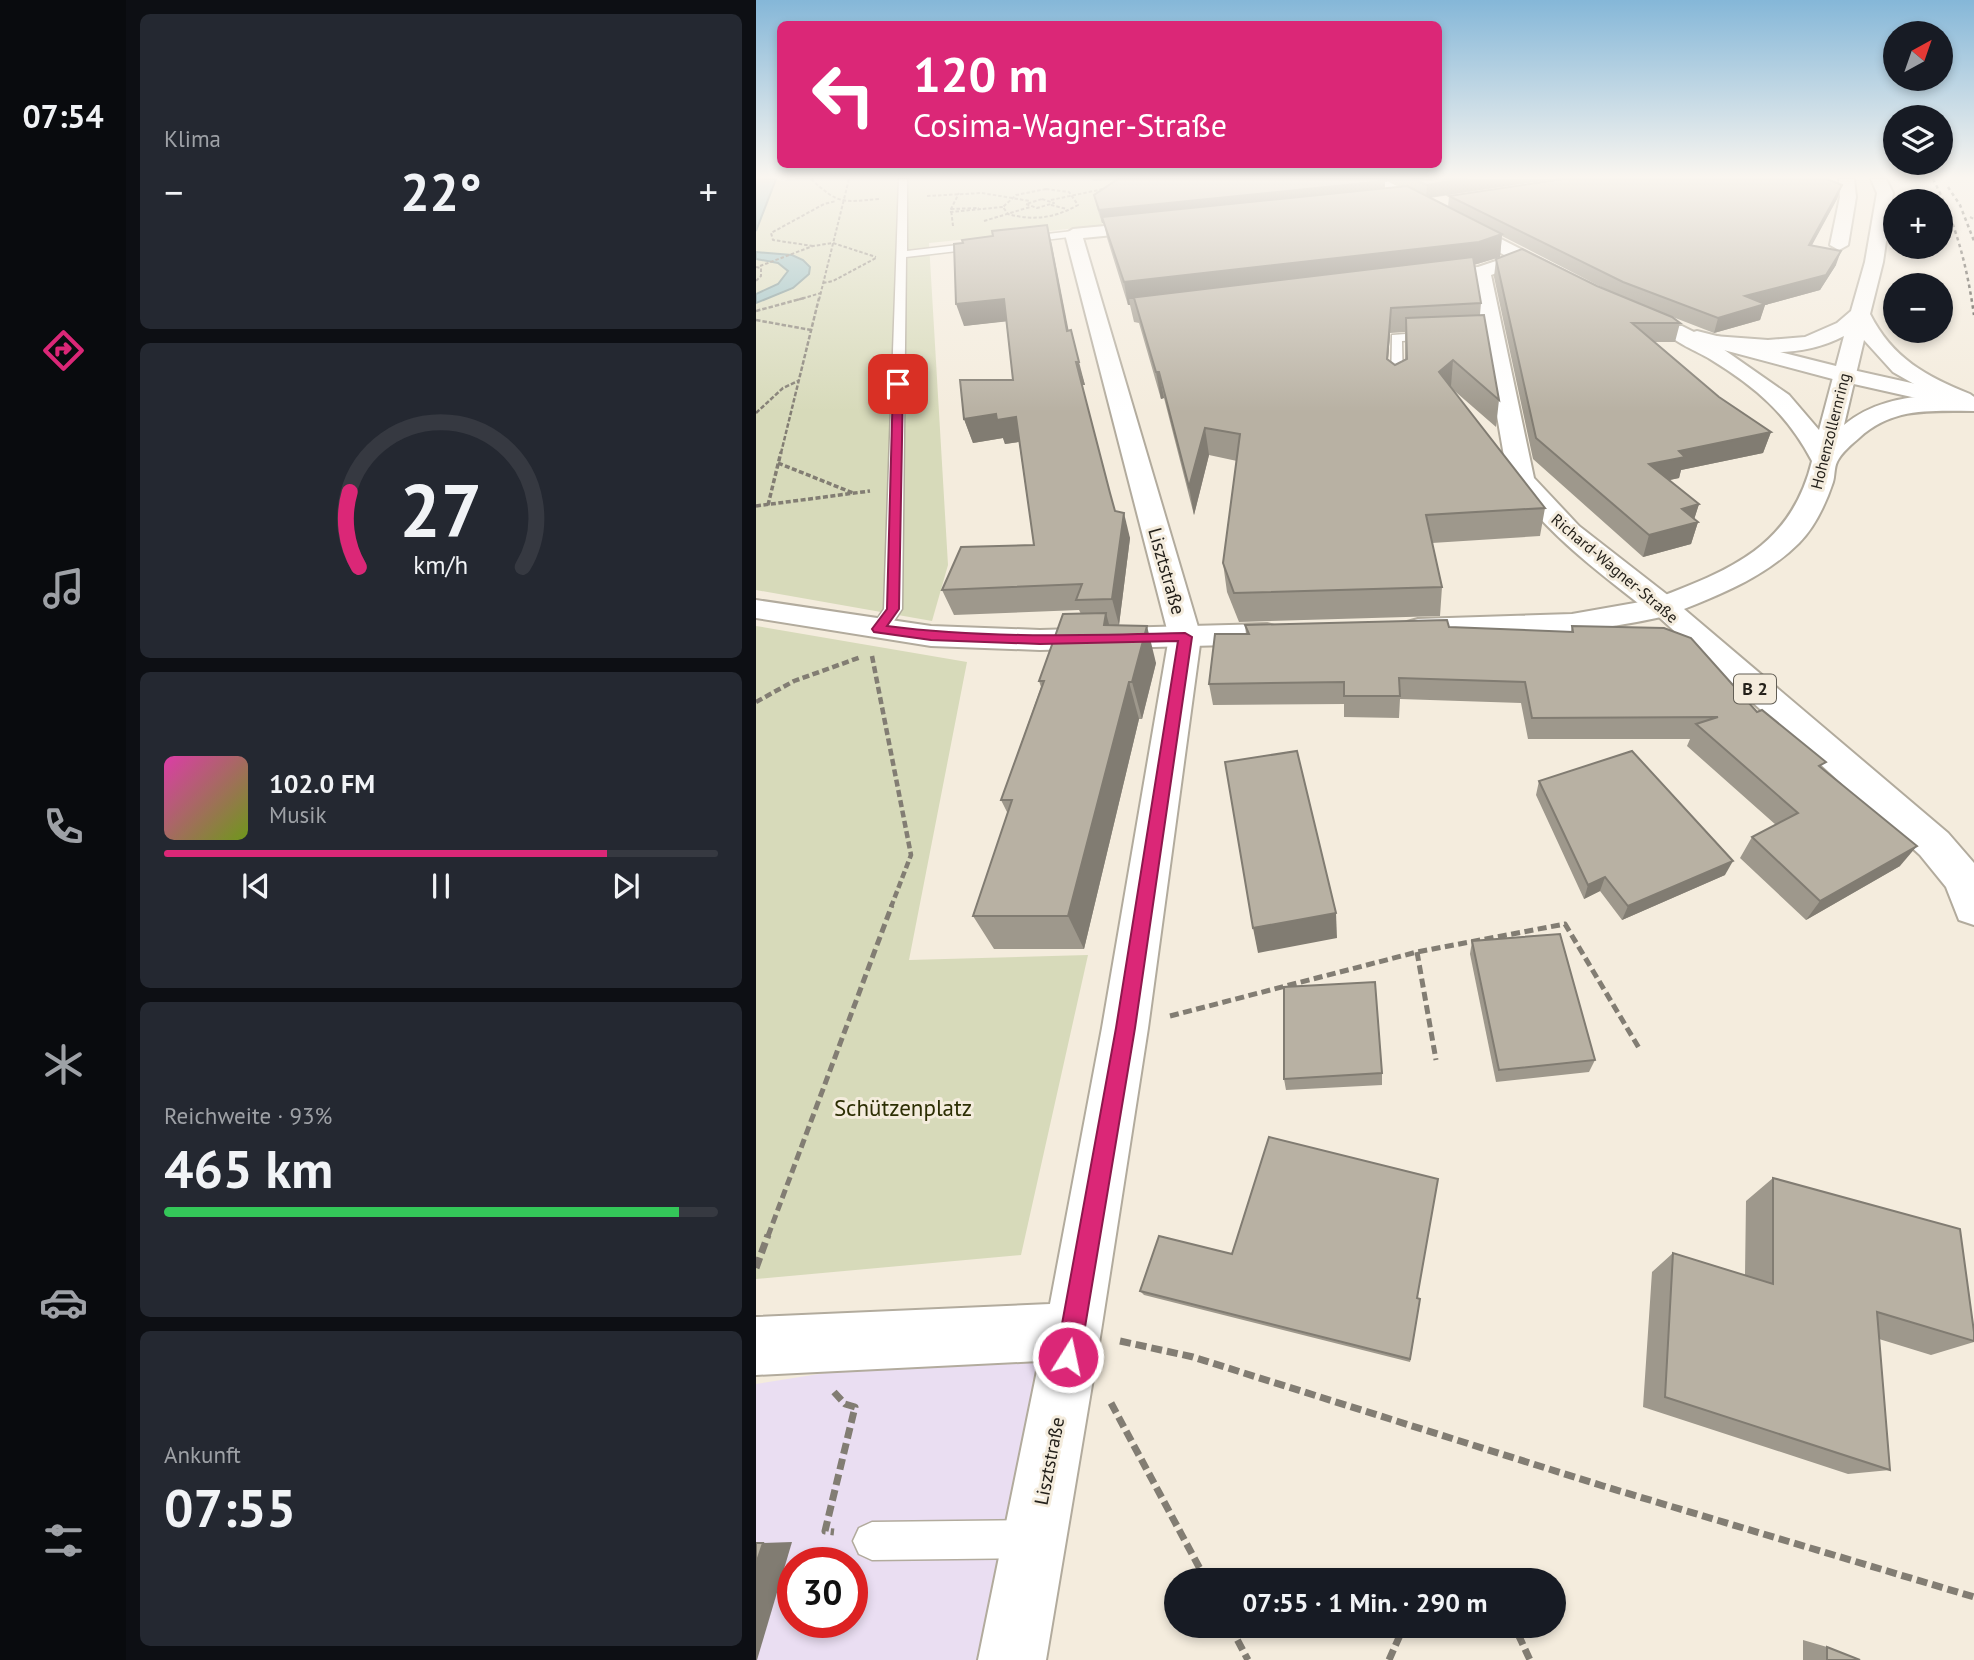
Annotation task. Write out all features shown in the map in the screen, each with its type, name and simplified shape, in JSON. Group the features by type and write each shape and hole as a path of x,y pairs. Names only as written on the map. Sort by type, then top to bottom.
{"street":[{"name":"Lisztstraße","path":"1012,1660 1073,1331 1125,1028 1185,637 1104,317 1081,256"},
{"path":"1518,256 1578,286"},
{"name":"Hohenzollernring","path":"1386,631 1577,625 1620,619 1662,607 1721,583 1760,560 1790,536 1808,511 1819,482 1875,256"},
{"path":"1412,280 1481,272 1521,258"},
{"name":"Richard-Wagner-Straße","path":"1481,272 1486,334 1521,479 1537,501 1569,533 1662,607 1934,844 1969,894"},
{"path":"1706,340 1761,347 1807,345 1836,334 1860,314 1869,337 1897,367 1938,390 1974,404"},
{"path":"1651,320 1706,340 1974,404"},
{"path":"1675,330 1729,361 1782,401 1817,443 1824,460 1858,424 1878,412 1909,404 1974,404"},
{"path":"756,609 931,636 1040,640 1292,633"},
{"path":"756,1346 1073,1331"}],"lane":[{"path":"879,629 893,609 901,256"},
{"path":"1396,385 1396,338 1451,336"},
{"path":"872,1541 1035,1539"}],"path":[{"path":"756,282 761,276 758,267 788,256"},
{"path":"768,505 830,256"},
{"path":"823,283 833,281 877,258 873,256"},
{"path":"756,311 821,293"},
{"path":"756,320 811,330"},
{"path":"756,413 783,388 799,381"},
{"path":"778,463 854,494"},
{"path":"756,506 896,488"},
{"path":"756,702 793,681 872,652 911,855 756,1268"},
{"path":"1125,1028 1418,952 1565,925 1639,1048"},
{"path":"1418,952 1436,1060"},
{"path":"1073,1331 1200,1568"},
{"path":"1073,1331 1193,1357 1603,1486 1974,1597"},
{"path":"822,1392 835,1392 845,1404 855,1407 825,1531 872,1541"},
{"path":"1236,1638 1248,1660"},
{"path":"1389,1660 1398,1638"},
{"path":"1520,1638 1530,1660"}],"shaded area":[{"path":"1071,1334 1018,1660 756,1660 756,1384"}],"green space":[{"path":"756,256 930,256 948,565 932,621 756,590"},
{"name":"Schützenplatz","path":"756,626 967,662 909,960 1088,955 1021,1255 756,1279"}],"water":[{"path":"756,256 795,256 810,267 809,274 793,288 756,303 756,294 778,284 788,271 778,263 756,259"}],"building":[{"path":"954,256 1053,256 1067,331 1071,330 1079,362 1076,362 1110,493 1115,511 1124,513 1112,599 1076,600 1082,584 942,590 961,547 1034,545 1016,417 997,420 996,414 964,419 960,380 1013,380 1004,299 956,304"},
{"path":"1115,256 1351,256 1124,282"},
{"path":"1503,256 1537,256 1597,286 1672,317 1680,323 1632,323 1719,397 1771,432 1679,451 1685,457 1649,464 1699,504 1682,509 1698,522 1649,535 1536,438 1496,259"},
{"path":"1571,256 1838,256 1826,275 1745,296 1765,304 1718,318 1623,282"},
{"path":"1473,257 1481,303 1391,308 1387,359 1395,365 1407,359 1406,318 1484,315 1499,400 1453,360 1439,372 1545,508 1426,515 1442,587 1234,593 1223,563 1240,434 1205,428 1189,487 1159,372 1156,372 1134,298 1129,298"},
{"path":"1106,613 1104,625 1147,626 1132,682 1129,682 1068,916 973,916 1012,800 1001,800 1044,681 1039,681 1063,614"},
{"path":"1447,620 1449,627 1573,632 1572,626 1664,628 1691,638 1757,712 1762,710 1826,762 1819,766 1917,846 1820,901 1752,837 1798,813 1696,724 1718,717 1532,718 1525,682 1399,678 1400,696 1344,696 1344,682 1209,684 1215,634 1249,634 1245,625"},
{"path":"1297,751 1336,913 1253,928 1225,762"},
{"path":"1632,751 1733,861 1628,906 1605,877 1588,885 1539,781"},
{"path":"1560,934 1595,1060 1499,1070 1472,941"},
{"path":"1375,982 1382,1073 1284,1079 1284,987"},
{"path":"1269,1137 1438,1179 1417,1298 1420,1299 1410,1359 1140,1291 1159,1236 1232,1254"},
{"path":"1773,1178 1960,1229 1974,1341 1877,1312 1890,1470 1665,1397 1673,1253 1773,1284"},
{"path":"756,1543 763,1543 756,1564"},
{"path":"1827,1647 1860,1660 1827,1660"}],"railway":[{"path":"1963,256 1974,315"}],"route":[{"path":"898,384 893,609 879,629 931,636 1040,640 1185,637 1125,1028 1068,1357"}]}
